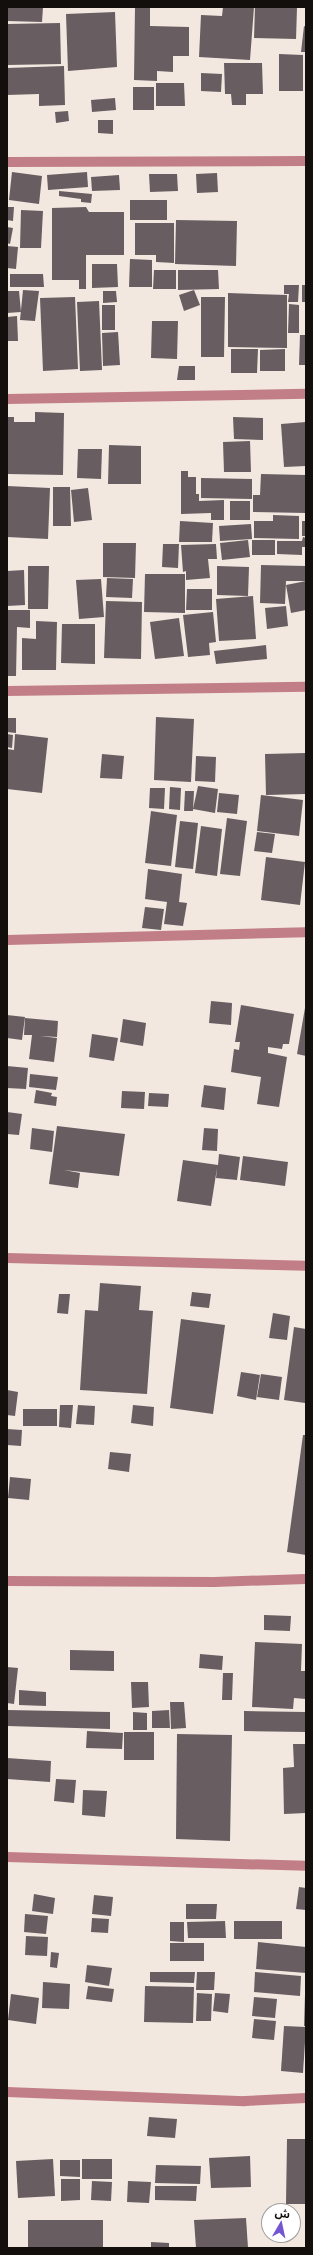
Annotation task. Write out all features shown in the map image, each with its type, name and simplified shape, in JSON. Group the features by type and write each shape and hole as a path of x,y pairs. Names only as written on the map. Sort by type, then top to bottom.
{"street":[{"path":"7,162 306,161"},
{"path":"7,399 306,394"},
{"path":"7,691 306,687"},
{"path":"7,940 306,932"},
{"path":"7,1258 306,1266"},
{"path":"7,1581 214,1582 306,1579"},
{"path":"7,1857 306,1866"},
{"path":"7,2092 244,2101 306,2098"}],"building":[{"path":"7,7 43,7 42,22 7,21"},
{"path":"135,7 150,7 150,26 189,27 189,56 173,56 173,72 157,71 157,81 134,80"},
{"path":"223,7 254,7 250,60 199,57 201,15 222,16"},
{"path":"255,7 297,7 296,39 254,38"},
{"path":"115,12 117,67 68,71 66,14"},
{"path":"60,23 61,64 7,65 7,24"},
{"path":"304,26 306,27 306,52 301,52"},
{"path":"279,54 303,55 303,91 279,91"},
{"path":"224,63 262,63 263,94 246,94 246,105 232,105 231,94 225,94"},
{"path":"64,66 65,105 39,106 39,94 7,95 7,68"},
{"path":"201,73 222,74 221,92 201,91"},
{"path":"156,83 184,83 185,106 156,106"},
{"path":"133,87 154,87 154,110 133,110"},
{"path":"115,98 116,110 92,112 91,100"},
{"path":"68,111 69,121 56,123 55,112"},
{"path":"98,120 113,120 113,134 98,133"},
{"path":"12,172 42,176 39,204 9,200"},
{"path":"87,172 88,187 48,190 47,175"},
{"path":"217,173 218,192 197,193 196,174"},
{"path":"149,174 177,174 178,191 150,192"},
{"path":"119,175 120,190 92,191 91,177"},
{"path":"59,191 92,194 91,203 81,202 81,199 59,196"},
{"path":"130,200 167,200 167,220 130,220"},
{"path":"8,207 14,207 13,221 7,220"},
{"path":"86,207 89,212 124,212 124,255 86,255 86,289 79,289 79,280 52,280 52,208"},
{"path":"21,210 43,211 41,248 20,248"},
{"path":"176,220 237,221 236,266 175,264"},
{"path":"135,223 174,223 174,263 156,262 156,255 135,255"},
{"path":"7,227 13,228 10,244 7,243"},
{"path":"7,246 18,247 16,269 7,268"},
{"path":"130,259 152,260 152,287 129,287"},
{"path":"92,264 117,264 118,287 92,288"},
{"path":"154,270 176,270 176,289 153,289"},
{"path":"178,270 218,270 219,289 178,290"},
{"path":"10,274 43,274 44,287 10,287"},
{"path":"284,285 299,285 298,302 288,302 289,294 284,294"},
{"path":"302,285 306,285 306,302 302,302"},
{"path":"23,290 39,291 35,321 20,320"},
{"path":"194,290 200,305 184,311 179,295"},
{"path":"7,291 19,291 21,312 7,313"},
{"path":"103,291 116,291 117,302 103,303"},
{"path":"228,293 287,295 287,348 228,347"},
{"path":"75,297 78,369 43,371 40,298"},
{"path":"201,297 225,297 224,357 201,357"},
{"path":"99,301 102,370 80,371 77,302"},
{"path":"289,304 299,305 299,333 288,333"},
{"path":"102,305 115,305 115,330 102,330"},
{"path":"17,316 18,341 7,341 7,317"},
{"path":"152,321 178,321 177,359 151,358"},
{"path":"118,332 120,365 103,366 102,333"},
{"path":"300,335 306,335 306,365 299,365"},
{"path":"231,349 258,349 257,373 231,373"},
{"path":"285,349 285,371 260,371 260,350"},
{"path":"179,366 195,366 195,380 177,380"},
{"path":"35,412 64,413 63,475 7,474 7,417 14,417 14,422 35,422"},
{"path":"233,417 263,418 263,440 234,439"},
{"path":"306,422 306,466 284,467 281,424"},
{"path":"250,441 251,472 224,472 223,442"},
{"path":"109,445 141,446 141,484 108,484"},
{"path":"78,449 102,449 101,479 77,478"},
{"path":"181,471 188,471 188,477 196,477 196,494 199,494 199,501 224,500 224,520 211,520 211,513 181,514"},
{"path":"261,474 306,475 306,513 253,512 253,495 260,495"},
{"path":"201,478 252,479 252,499 201,498"},
{"path":"7,486 50,488 48,539 7,537"},
{"path":"53,487 70,487 71,526 53,526"},
{"path":"88,488 92,520 74,522 71,490"},
{"path":"230,501 250,501 250,520 230,520"},
{"path":"273,515 299,516 299,539 254,538 254,521 273,521"},
{"path":"180,521 213,523 212,542 179,542"},
{"path":"302,521 306,521 306,536 302,536"},
{"path":"251,524 252,539 220,541 219,526"},
{"path":"303,537 306,538 306,547 302,547 302,555 277,554 277,541 302,541"},
{"path":"248,540 250,557 222,560 220,543"},
{"path":"252,540 275,540 275,555 252,555"},
{"path":"103,543 136,543 135,578 103,577"},
{"path":"163,544 179,544 178,568 162,567"},
{"path":"216,544 217,559 208,559 210,578 186,580 186,571 183,572 181,545"},
{"path":"261,565 306,566 306,581 286,581 285,604 260,603"},
{"path":"28,566 49,566 48,609 28,609"},
{"path":"217,566 249,567 248,596 217,595"},
{"path":"24,570 25,605 7,606 7,571"},
{"path":"145,574 185,574 185,613 144,612"},
{"path":"107,578 133,579 132,598 106,597"},
{"path":"101,579 104,617 79,619 76,580"},
{"path":"306,581 306,610 291,613 286,585"},
{"path":"187,589 212,589 212,610 186,610"},
{"path":"253,596 256,639 219,641 216,599"},
{"path":"106,601 142,602 141,659 104,658"},
{"path":"286,606 288,626 267,629 265,608"},
{"path":"7,610 30,610 30,628 17,627 16,676 7,676"},
{"path":"213,612 216,642 209,643 210,655 188,657 183,615"},
{"path":"179,618 184,656 155,659 150,622"},
{"path":"36,621 57,622 56,670 22,670 22,638 36,639"},
{"path":"62,624 95,624 95,664 61,663"},
{"path":"266,645 267,659 216,664 214,651"},
{"path":"156,717 194,719 191,782 154,780"},
{"path":"7,718 16,718 16,733 7,732"},
{"path":"7,734 13,735 12,748 7,747"},
{"path":"15,734 48,738 42,793 7,789 7,749 14,750"},
{"path":"306,753 306,794 266,795 265,754"},
{"path":"102,754 124,756 122,779 100,778"},
{"path":"196,756 216,757 215,782 195,781"},
{"path":"198,786 218,789 215,813 193,809"},
{"path":"170,787 181,788 180,810 169,809"},
{"path":"150,788 165,788 164,809 149,808"},
{"path":"185,791 194,791 193,811 184,811"},
{"path":"219,793 239,795 237,814 217,812"},
{"path":"261,795 303,800 299,836 257,831"},
{"path":"151,811 177,815 171,866 145,863"},
{"path":"227,818 247,821 240,876 220,874"},
{"path":"180,821 198,823 193,869 175,867"},
{"path":"201,826 222,829 217,876 195,873"},
{"path":"257,832 275,834 272,853 254,851"},
{"path":"266,857 305,862 300,905 261,900"},
{"path":"148,869 182,874 179,902 187,903 183,926 164,924 167,902 145,899"},
{"path":"145,907 164,909 161,930 142,928"},
{"path":"211,1001 232,1003 231,1025 209,1023"},
{"path":"241,1005 294,1014 289,1044 283,1044 282,1049 268,1047 268,1053 287,1057 279,1107 257,1104 261,1077 231,1072 234,1049 239,1050 240,1042 235,1042"},
{"path":"306,1008 306,1056 297,1054"},
{"path":"7,1015 25,1017 22,1040 7,1038"},
{"path":"25,1018 58,1021 57,1037 40,1036 57,1038 54,1062 29,1059 32,1035 24,1035"},
{"path":"123,1019 146,1023 143,1046 120,1042"},
{"path":"92,1034 118,1038 114,1061 89,1057"},
{"path":"7,1066 28,1068 26,1089 7,1088"},
{"path":"30,1074 58,1077 56,1090 29,1087"},
{"path":"204,1085 226,1088 224,1110 201,1107"},
{"path":"36,1090 52,1093 51,1096 57,1097 56,1106 34,1103"},
{"path":"122,1091 145,1092 144,1109 121,1108"},
{"path":"149,1093 169,1094 168,1107 148,1106"},
{"path":"7,1112 22,1114 19,1135 7,1134"},
{"path":"57,1126 125,1134 119,1176 64,1170 80,1173 78,1188 49,1184"},
{"path":"32,1128 54,1131 52,1152 30,1149"},
{"path":"204,1128 218,1129 217,1151 202,1150"},
{"path":"219,1154 240,1157 237,1180 216,1178 217,1168 211,1206 177,1201 183,1160 218,1165"},
{"path":"243,1156 288,1162 285,1186 240,1180"},
{"path":"100,1283 141,1286 139,1310 153,1311 147,1394 80,1390 85,1310 98,1311"},
{"path":"192,1292 211,1294 209,1308 190,1306"},
{"path":"59,1294 70,1294 68,1314 57,1313"},
{"path":"273,1313 290,1316 287,1340 269,1338"},
{"path":"181,1319 225,1325 213,1414 170,1408"},
{"path":"294,1327 306,1329 305,1403 284,1400"},
{"path":"241,1372 260,1375 256,1400 237,1396"},
{"path":"261,1374 282,1377 279,1400 257,1397"},
{"path":"7,1390 18,1392 15,1416 7,1415"},
{"path":"60,1405 73,1405 71,1428 59,1427"},
{"path":"78,1405 95,1406 94,1425 76,1424"},
{"path":"133,1405 154,1407 153,1426 131,1423"},
{"path":"23,1409 57,1409 57,1426 23,1426"},
{"path":"7,1429 22,1430 21,1446 7,1445"},
{"path":"303,1435 306,1435 306,1555 287,1552"},
{"path":"110,1452 131,1454 129,1472 108,1469"},
{"path":"10,1477 31,1479 29,1500 8,1498"},
{"path":"264,1615 291,1616 290,1631 264,1630"},
{"path":"255,1642 302,1644 301,1671 306,1671 306,1699 294,1698 293,1709 252,1707"},
{"path":"70,1650 114,1651 114,1671 70,1670"},
{"path":"200,1654 223,1656 222,1670 199,1668"},
{"path":"7,1667 18,1668 14,1704 7,1703"},
{"path":"223,1673 233,1673 232,1700 222,1700"},
{"path":"131,1682 148,1682 149,1707 132,1708"},
{"path":"19,1690 46,1692 46,1706 19,1705"},
{"path":"170,1702 184,1702 186,1728 171,1729"},
{"path":"7,1710 110,1712 110,1729 7,1726"},
{"path":"169,1710 170,1728 152,1728 152,1711"},
{"path":"244,1711 306,1712 306,1732 244,1731"},
{"path":"133,1712 147,1713 147,1730 133,1730"},
{"path":"87,1731 123,1733 122,1749 86,1748"},
{"path":"124,1732 154,1732 154,1760 124,1760"},
{"path":"177,1734 232,1735 230,1841 176,1839"},
{"path":"293,1744 306,1744 306,1813 284,1814 283,1768 294,1767"},
{"path":"7,1758 51,1761 50,1782 7,1779"},
{"path":"56,1779 76,1780 74,1803 54,1801"},
{"path":"83,1790 107,1791 105,1817 82,1815"},
{"path":"299,1887 306,1888 306,1910 296,1909"},
{"path":"34,1894 55,1898 53,1914 32,1911"},
{"path":"94,1895 113,1897 111,1916 92,1914"},
{"path":"186,1904 217,1904 216,1919 186,1919"},
{"path":"25,1914 48,1916 46,1934 24,1932"},
{"path":"92,1918 109,1919 108,1933 91,1932"},
{"path":"225,1921 226,1938 188,1938 187,1922"},
{"path":"234,1921 282,1921 282,1939 234,1939"},
{"path":"170,1922 184,1922 184,1942 170,1941"},
{"path":"26,1936 48,1937 47,1956 25,1955"},
{"path":"258,1942 306,1947 306,1973 256,1969"},
{"path":"170,1943 204,1943 204,1961 170,1961"},
{"path":"51,1952 59,1953 57,1968 50,1967"},
{"path":"87,1965 112,1968 109,1986 85,1982"},
{"path":"150,1972 195,1972 194,1983 150,1982"},
{"path":"197,1972 215,1972 214,1990 196,1990"},
{"path":"255,1972 301,1976 300,1996 254,1992"},
{"path":"43,1982 70,1984 69,2009 42,2008"},
{"path":"88,1986 114,1989 112,2002 86,1999"},
{"path":"145,1986 194,1987 193,2023 144,2022"},
{"path":"197,1993 212,1994 211,2021 196,2021"},
{"path":"215,1993 230,1994 228,2013 213,2011"},
{"path":"11,1994 39,1998 36,2024 8,2020"},
{"path":"305,1995 306,2026 304,2026"},
{"path":"254,1997 277,1999 275,2018 252,2016"},
{"path":"254,2019 276,2021 274,2040 252,2038"},
{"path":"284,2026 306,2027 303,2073 281,2071"},
{"path":"149,2117 177,2119 175,2138 147,2136"},
{"path":"287,2139 306,2139 306,2204 286,2203"},
{"path":"250,2156 251,2187 211,2188 209,2158"},
{"path":"53,2159 55,2196 18,2198 16,2161"},
{"path":"82,2159 112,2159 112,2179 82,2179"},
{"path":"60,2160 80,2160 80,2177 60,2176"},
{"path":"156,2165 201,2166 200,2184 155,2183"},
{"path":"61,2179 80,2179 80,2200 61,2201"},
{"path":"92,2181 112,2182 111,2201 91,2200"},
{"path":"128,2181 151,2182 149,2203 127,2202"},
{"path":"155,2186 197,2186 196,2201 155,2200"},
{"path":"246,2218 248,2248 196,2248 194,2220"},
{"path":"28,2220 103,2220 103,2248 28,2248"},
{"path":"151,2242 169,2243 169,2248 151,2248"}]}
